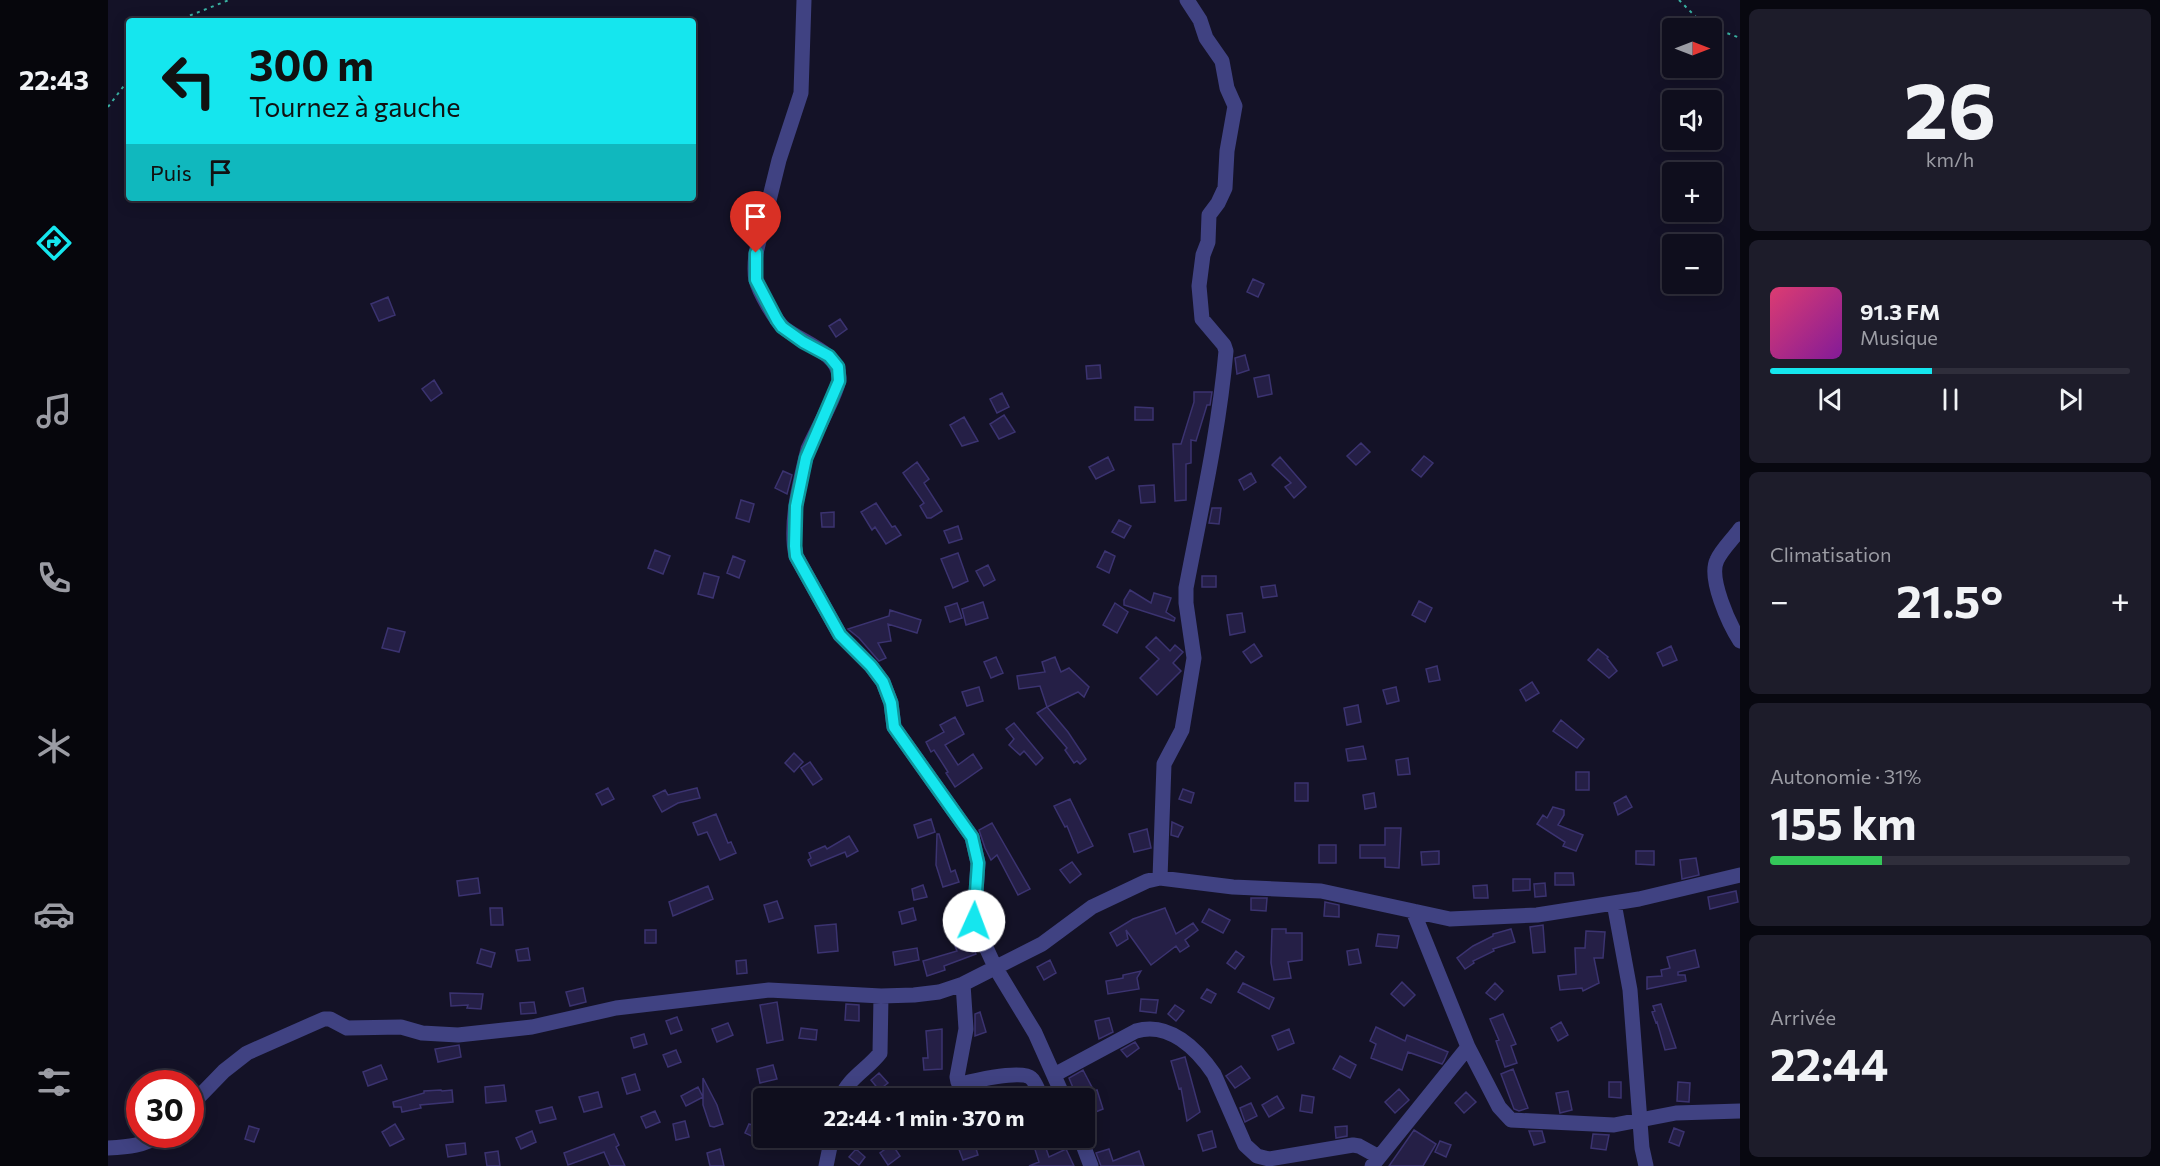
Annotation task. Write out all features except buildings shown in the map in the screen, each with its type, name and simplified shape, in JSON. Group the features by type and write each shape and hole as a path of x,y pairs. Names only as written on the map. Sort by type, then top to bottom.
{"street":[{"path":"804,0 801,93 779,160 756,253 755,268 759,289 782,327 829,356 838,367 839,381 806,458 796,506 795,551 840,635 871,666 883,682 891,703 894,727 972,837 978,863 973,916 995,967 1035,1033 1060,1088"},
{"path":"1160,878 1164,764 1182,730 1194,652 1186,603 1186,588 1213,452 1226,351 1224,345 1202,319 1199,286 1203,255 1208,242 1209,215 1225,188 1227,151 1235,106 1226,84 1222,61 1206,38 1200,20 1187,0"},
{"path":"1740,529 1717,560 1713,571 1714,580 1734,632 1740,641"},
{"path":"204,1092 224,1071 247,1053 324,1019 330,1019 347,1028 401,1027 422,1033 458,1035 532,1027 616,1008 769,990 881,996 931,993 963,984 1046,941 1092,907 1147,881 1160,878 1233,887 1306,889 1450,920 1516,917 1614,903 1740,875"},
{"path":"1614,903 1630,990 1642,1148 1646,1166"},
{"path":"1413,911 1468,1047 1499,1107 1511,1120 1614,1125 1676,1113 1740,1111"},
{"path":"963,984 966,1029 958,1082 961,1084 1002,1076 1026,1075 1031,1078 1036,1088"},
{"path":"846,1088 859,1072 880,1053 881,996"},
{"path":"1054,1075 1137,1031 1145,1029 1170,1032 1178,1036 1208,1065 1245,1145 1257,1156 1269,1159 1353,1144 1359,1146 1376,1161 1468,1047"},
{"path":"108,1148 126,1147"},
{"path":"826,1166 830,1148"},
{"path":"1084,1148 1091,1166"}],"path":[{"path":"184,18 229,0"},
{"path":"1679,0 1703,24 1740,38"},
{"path":"108,107 126,83"}],"route":[{"path":"756,253 756,280 759,289 782,327 829,356 838,367 839,381 806,458 796,506 796,556 840,635 871,666 883,682 891,703 894,727 970,832 976,845 978,863 974,921"}]}
